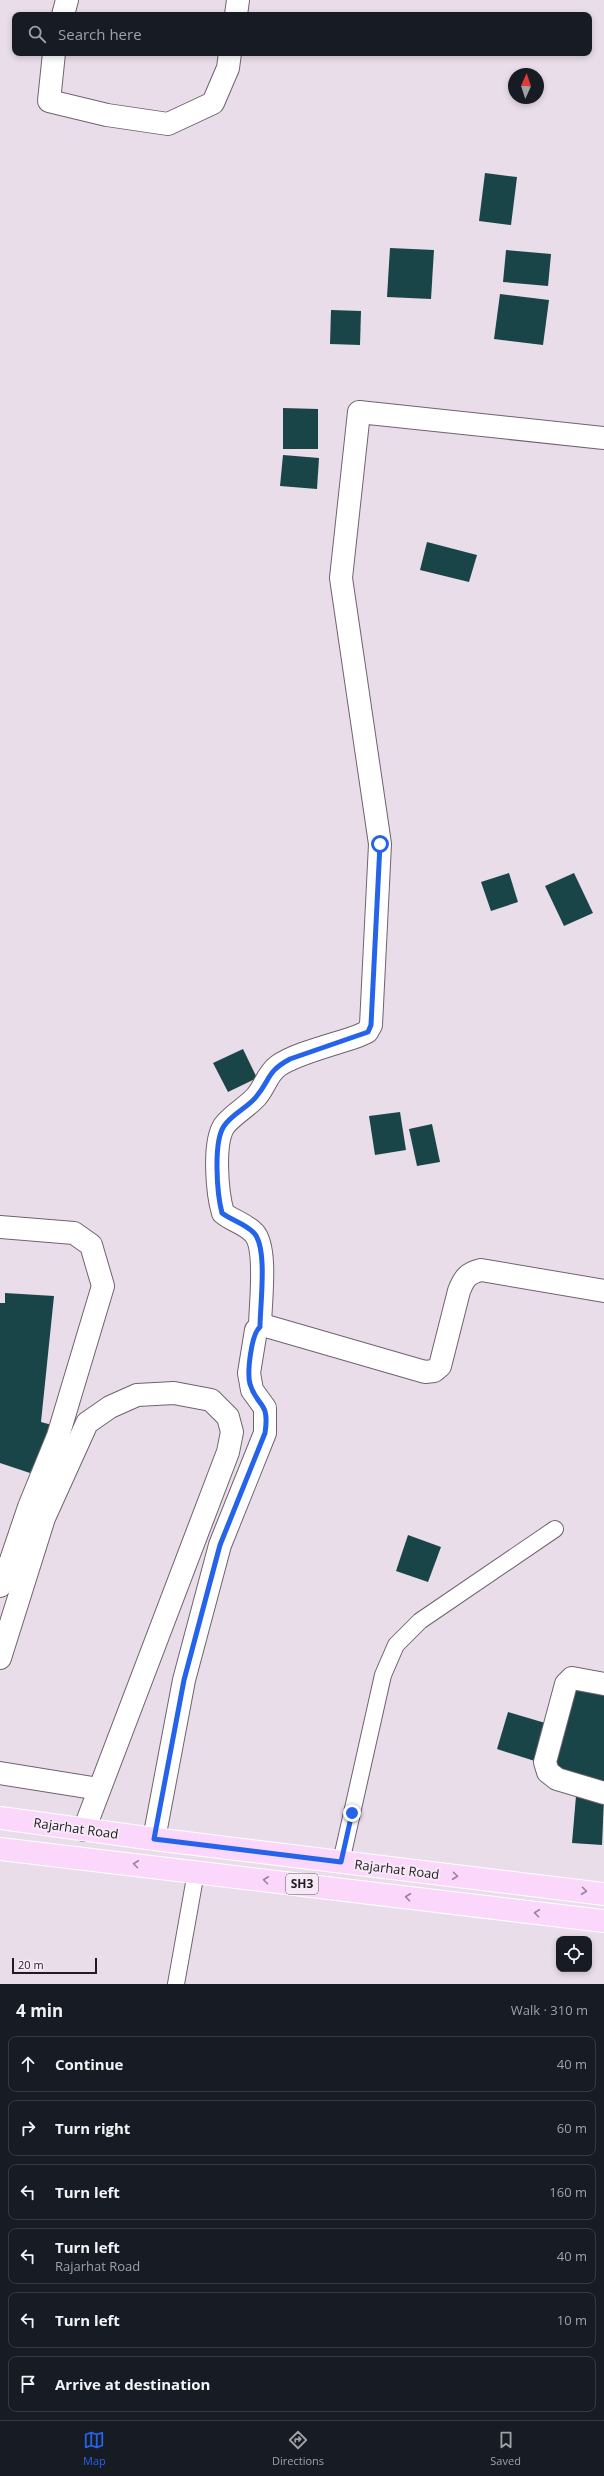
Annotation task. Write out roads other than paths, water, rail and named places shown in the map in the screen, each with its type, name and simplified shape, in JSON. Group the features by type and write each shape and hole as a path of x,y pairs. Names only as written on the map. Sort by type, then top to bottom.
{"main road":[{"name":"Rajarhat Road","path":"0,1818 154,1839 604,1894"},
{"name":"Rajarhat Road","path":"0,1849 604,1921"}],"street":[{"path":"64,12 66,0"},
{"path":"236,12 238,0"},
{"path":"54,56 49,101 107,115 168,124 213,104 228,68 230,56"},
{"path":"154,1839 184,1680 220,1545 265,1433 265,1408 252,1390 248,1373 254,1335 260,1327 261,1254 259,1241 253,1232 222,1213 219,1202 218,1139 224,1125 256,1097 268,1076 278,1066 290,1059 368,1032 371,1025 380,844 341,578 359,412 604,438"},
{"path":"0,1227 74,1233 91,1245 103,1286 58,1436 29,1507 8,1569 0,1586"},
{"path":"260,1327 266,1326 425,1372 434,1371 440,1366 459,1291 462,1282 470,1273 481,1270 604,1291"},
{"path":"0,1658 44,1518 87,1423 110,1407 137,1395 174,1393 210,1400 228,1416 232,1432 228,1452 84,1830"},
{"path":"604,1684 572,1678 566,1684 545,1762 548,1772 557,1779 604,1792"},
{"path":"0,1773 99,1790"}],"lane":[{"path":"341,1862 384,1675 396,1645 420,1621 555,1529"},
{"path":"176,1984 196,1872"}]}
